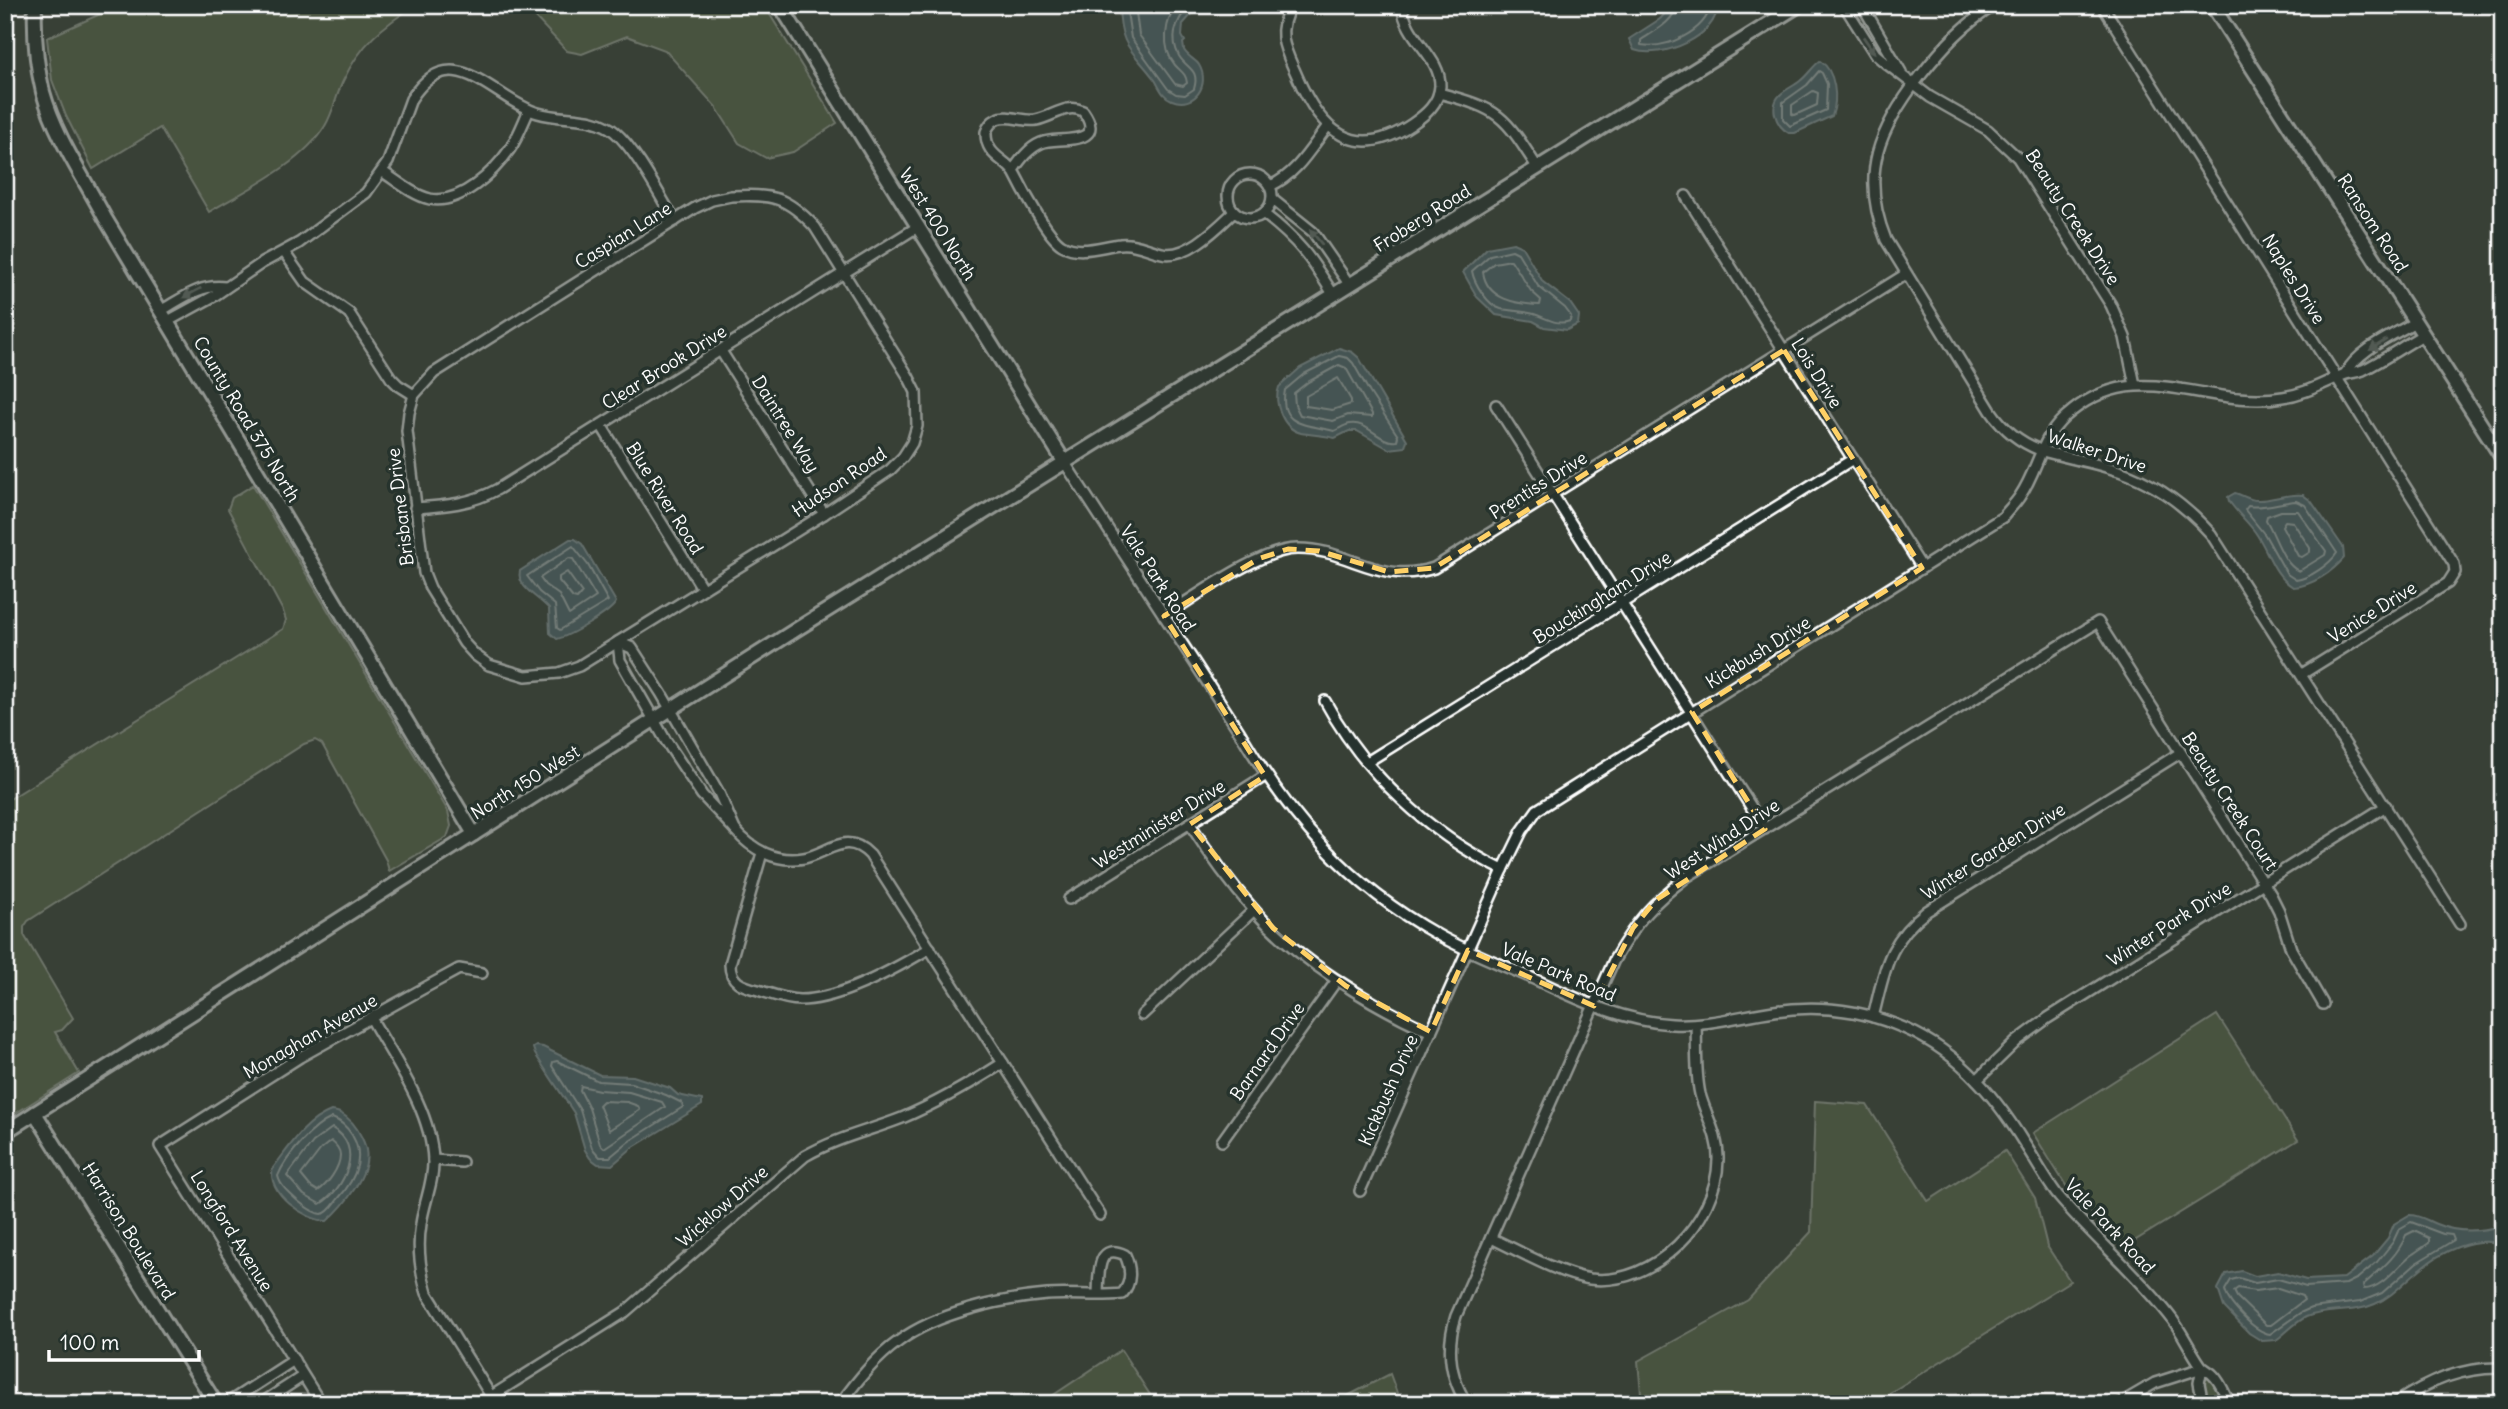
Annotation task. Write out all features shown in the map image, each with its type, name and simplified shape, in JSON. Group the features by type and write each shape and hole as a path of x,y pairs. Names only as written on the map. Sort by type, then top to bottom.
{"street":[{"name":"County Road 375 North","path":"35,5 36,48 43,92 54,121 106,218 474,834"},
{"name":"West 400 North","path":"780,5 1065,463"},
{"path":"1291,5 1283,20 1283,43 1309,104 1327,127 1353,139 1380,139 1398,132 1424,115 1439,93 1440,84 1436,69 1409,32 1402,5"},
{"name":"Froberg Road","path":"1065,463 1799,5"},
{"name":"Beauty Creek Drive","path":"1844,5 1875,54 1935,100 1988,130 2018,158 2111,304 2125,337 2136,385"},
{"name":"Beauty Creek Drive","path":"1862,5 1903,77"},
{"name":"Walker Drive","path":"1996,5 1950,39 1895,109 1883,132 1874,173 1875,199 1881,227 1906,274 1997,419 2016,438 2040,450 2134,476 2184,506 2219,543 2460,924"},
{"name":"Naples Drive","path":"2102,5 2342,376 2453,560 2455,572"},
{"name":"Ransom Road","path":"2212,5 2503,459"},
{"path":"165,316 214,296 312,234 356,202 383,172 411,99 425,82 447,71 469,74 529,110 595,122 609,128 623,140 675,221"},
{"path":"1439,93 1477,104 1497,114 1512,127 1537,167"},
{"path":"1013,170 1037,144 1045,141 1077,141 1083,137 1089,124 1083,111 1076,108 1067,108 1042,119 1028,121 1000,118 994,121 986,132 988,144 999,160 1013,170 1055,240 1073,249 1088,250 1129,243 1173,254 1193,244 1234,212"},
{"path":"383,172 430,199 460,196 503,157 529,110"},
{"path":"1270,186 1290,174 1327,127"},
{"path":"1256,174 1270,186 1272,199 1264,214 1252,219 1241,217 1234,212 1227,195 1236,178 1256,174"},
{"name":"Caspian Lane","path":"414,395 426,379 443,366 712,200 731,196 765,196 783,200 798,209 815,227 844,274"},
{"name":"Lois Drive","path":"1686,196 1922,568"},
{"path":"1272,199 1313,232 1349,284"},
{"path":"1264,214 1293,236 1334,294"},
{"name":"Clear Brook Drive","path":"415,508 457,505 484,497 919,226"},
{"path":"284,252 290,265 305,282 349,313 391,378 414,395"},
{"name":"Hudson Road","path":"618,642 890,470 912,443 916,426 916,393 844,274"},
{"name":"Prentiss Drive","path":"1164,617 1258,559 1288,549 1319,551 1389,572 1427,570 1440,564 1906,274"},
{"name":"Kickbush Drive","path":"2342,376 2354,361 2415,322"},
{"name":"Kickbush Drive","path":"1360,1191 1503,870 1522,831 1537,810 2003,517 2021,496 2040,450 2059,423 2083,402 2109,390 2136,385 2263,399 2302,393 2361,371 2423,335"},
{"name":"Daintree Way","path":"721,351 824,514"},
{"name":"Brisbane Drive","path":"414,395 407,431 421,559 430,588 464,643 489,665 526,676 551,675 579,666 618,642"},
{"path":"1496,405 1765,829"},
{"name":"Blue River Road","path":"601,425 702,588"},
{"name":"Bouckingham Drive","path":"1367,762 1853,459"},
{"name":"Vale Park Road","path":"1065,463 1239,730 1265,776 1307,831 1353,876 1404,915 1468,950 1594,1006 1648,1022 1696,1024 1793,1009 1836,1010 1873,1017 1926,1039 1952,1056 1978,1080 2007,1116 2056,1193 2169,1314 2202,1368 2214,1375 2230,1404"},
{"name":"North 150 West","path":"5,1132 1065,463"},
{"name":"Venice Drive","path":"2302,674 2442,588 2455,572"},
{"name":"Beauty Creek Court","path":"2098,622 2264,884 2279,911 2291,949 2323,1004"},
{"name":"West Wind Drive","path":"1467,1404 1452,1373 1450,1342 1456,1316 1614,960 1633,928 1656,900 1688,876 2098,622"},
{"path":"735,830 719,793 632,648 618,642 620,660 702,795 735,830 749,844 762,853 796,859 817,854 838,844 853,844 862,848 875,861 1100,1215"},
{"path":"1325,701 1367,762 1393,792 1423,819 1503,870"},
{"name":"Winter Garden Drive","path":"1873,1017 1892,949 1911,923 2180,753"},
{"name":"Westminister Drive","path":"1069,899 1265,776"},
{"name":"Winter Park Drive","path":"1978,1080 2017,1041 2048,1018 2386,806"},
{"path":"1190,824 1254,910 1295,947 1337,980 1393,1014 1431,1032"},
{"path":"762,853 730,964 734,979 743,986 792,999 816,998 880,976 930,948"},
{"path":"1142,1015 1254,910"},
{"name":"Monaghan Avenue","path":"160,1146 300,1057 459,969 482,973"},
{"name":"Barnard Drive","path":"1222,1141 1337,980"},
{"path":"371,1018 417,1101 428,1131 433,1160 430,1191 418,1247 427,1293 491,1396"},
{"path":"1491,1238 1574,1275 1593,1279 1621,1277 1644,1269 1686,1236 1709,1201 1718,1162 1716,1138 1699,1089 1696,1024"},
{"name":"Wicklow Drive","path":"479,1404 625,1312 806,1156 825,1144 901,1118 952,1095 1003,1063"},
{"name":"Harrison Boulevard","path":"35,1113 216,1404"},
{"name":"Longford Avenue","path":"160,1146 321,1404"},
{"path":"433,1160 462,1162"},
{"path":"840,1404 887,1350 934,1322 1022,1298 1122,1294 1129,1282 1129,1264 1125,1255 1118,1251 1108,1252 1103,1257 1099,1270 1098,1294"},
{"path":"226,1404 294,1360"},
{"path":"2119,1404 2155,1383 2202,1368"},
{"name":"Vale Park Road","path":"2202,1368 2199,1383 2203,1404"},
{"path":"2394,1404 2428,1382 2441,1377 2465,1371 2503,1368"},
{"path":"260,1404 303,1376"}],"highlighted area":[{"path":"1784,350 1922,568 1692,712 1765,829 1656,900 1633,928 1594,1006 1468,950 1431,1032 1346,986 1273,928 1190,824 1265,776 1164,616 1258,559 1288,549 1319,551 1389,572 1434,568"}],"green space":[{"path":"120,5 416,5 382,29 357,57 343,81 325,126 315,140 272,175 209,212 160,128 93,169 66,116 52,80 47,38"},
{"path":"518,5 764,5 837,123 793,152 766,158 739,143 716,107 665,50 627,36 582,54 567,51 534,16"},
{"path":"253,485 448,811 451,826 447,837 389,871 386,860 322,744 315,740 304,744 28,921 24,927 24,935 73,1018 62,1030 55,1032 79,1073 5,1120 5,802 283,629 286,620 283,611 228,509 232,498"},
{"path":"2217,1015 2298,1140 2123,1248 2070,1192 2033,1133"},
{"path":"1815,1101 1867,1105 1928,1201 2005,1151 2035,1198 2047,1246 2070,1281 1872,1404 1642,1404 1638,1361 1748,1300 1811,1232"},
{"path":"1121,1350 1156,1404 1040,1404"},
{"path":"1390,1374 1401,1404 1332,1404"},
{"path":"2208,1378 2213,1380 2226,1404 2207,1404 2203,1382"}],"water":[{"path":"1119,5 1200,5 1183,24 1182,36 1185,41 1184,50 1198,63 1202,73 1202,87 1193,98 1180,102 1164,94 1125,40"},
{"path":"1673,5 1717,5 1709,27 1686,43 1659,52 1634,50 1629,39 1660,19"},
{"path":"1820,61 1829,71 1834,86 1832,116 1795,133 1789,133 1777,121 1774,110 1777,99 1803,79"},
{"path":"1513,243 1522,247 1543,282 1570,303 1579,316 1578,324 1567,330 1496,315 1477,297 1463,272 1487,248"},
{"path":"1339,348 1352,352 1359,358 1407,440 1405,447 1389,449 1357,431 1349,431 1335,438 1301,433 1285,421 1277,400 1279,387 1300,368"},
{"path":"2235,493 2257,500 2303,495 2311,501 2343,547 2344,558 2321,577 2293,587 2280,576 2260,539 2229,501 2228,497"},
{"path":"570,539 582,544 616,602 598,618 557,639 550,633 549,609 525,587 520,571"},
{"path":"536,1046 600,1075 633,1076 670,1088 678,1095 702,1100 702,1105 632,1148 612,1165 598,1164 585,1150 574,1113 535,1054 533,1048"},
{"path":"331,1111 343,1115 355,1126 365,1144 366,1159 355,1188 327,1221 309,1216 289,1204 275,1186 272,1177 273,1168 299,1135 313,1121"},
{"path":"2409,1215 2461,1230 2503,1225 2503,1244 2480,1242 2458,1247 2427,1264 2381,1301 2358,1309 2314,1314 2298,1322 2276,1340 2262,1341 2249,1333 2224,1307 2218,1289 2226,1274 2242,1271 2255,1276 2278,1272 2306,1280 2344,1278 2373,1256 2388,1238 2394,1224"}]}
